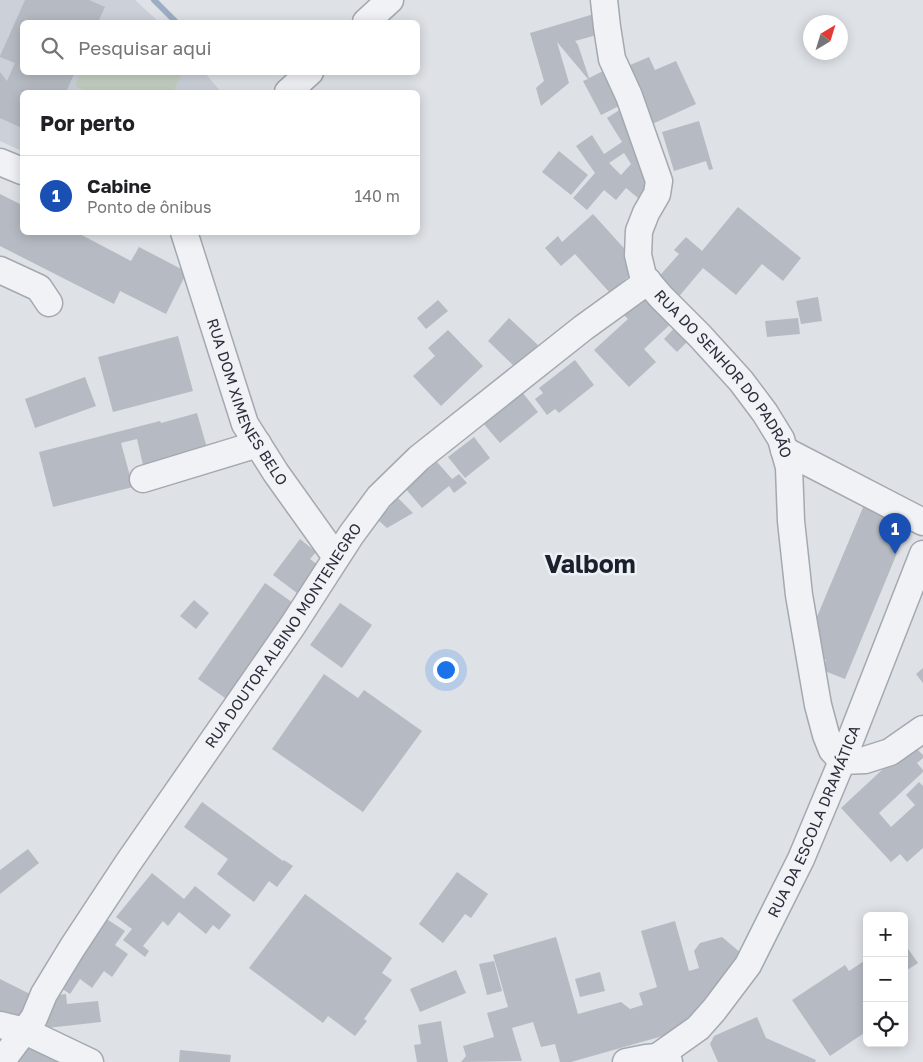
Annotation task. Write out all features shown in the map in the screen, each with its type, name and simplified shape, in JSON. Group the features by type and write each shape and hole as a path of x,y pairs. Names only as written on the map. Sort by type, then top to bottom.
{"street":[{"path":"368,20 390,0"},
{"name":"RUA DO SENHOR DO PADRÃO","path":"604,0 612,59 629,96 659,181 657,194 646,213 639,231 638,255 643,276 741,381 765,413 781,440 789,467 791,521 799,595 818,705 832,750 842,761"},
{"path":"290,90 307,75"},
{"path":"0,162 20,169"},
{"name":"RUA DOM XIMENES BELO","path":"185,235 245,424 276,473 336,558"},
{"path":"0,270 39,288 49,303"},
{"name":"RUA DOUTOR ALBINO MONTENEGRO","path":"1,1062 12,1028 34,1018 44,994 123,871 293,625 351,535 379,497 419,458 583,328 648,281"},
{"path":"143,479 258,444"},
{"path":"784,450 923,522"},
{"name":"RUA DA ESCOLA DRAMÁTICA","path":"663,1059 698,1028 748,965 801,859 842,761 923,554"},
{"path":"842,761 866,760 890,752 923,729"},
{"path":"12,1028 90,1062"},
{"path":"626,1062 646,1058 663,1059"}],"shaded area":[{"path":"0,0 135,0 157,20 20,20 20,75 207,75 219,90 20,90 20,150 0,141"}],"green space":[{"path":"80,75 181,75 174,90 84,90 75,86"}],"building":[{"path":"25,0 89,0 105,7 99,20 20,20 20,75 74,75 67,90 20,90 20,127 0,118 0,72 7,81 15,63 0,56"},
{"path":"594,14 599,31 593,36 575,41 589,78 609,68 627,102 601,115 583,81 588,79 557,42 569,83 541,106 536,88 544,81 530,33"},
{"path":"649,57 655,70 676,61 696,104 648,126 623,68"},
{"path":"621,109 656,177 638,198 626,188 616,200 604,190 587,210 573,198 595,173 576,146 592,135 604,154 622,142 607,118","holes":["624,153 631,164 621,175 609,163"]},
{"path":"699,121 713,169 709,170 706,161 674,171 662,132"},
{"path":"559,151 588,175 571,195 542,172"},
{"path":"0,194 20,204 20,235 82,235 131,261 139,247 187,272 166,314 120,291 114,304 0,246"},
{"path":"738,207 801,258 783,281 762,264 736,295 703,268 676,300 654,282 679,254 674,250 686,237 702,251"},
{"path":"593,214 640,266 610,293 575,254 561,266 545,248 558,236 562,242"},
{"path":"644,283 677,318 644,349 656,362 629,387 594,350 628,319 617,308"},
{"path":"818,297 822,321 801,324 796,301"},
{"path":"438,300 448,311 426,329 417,318"},
{"path":"509,318 538,345 516,368 488,341"},
{"path":"798,318 800,334 767,337 765,321"},
{"path":"679,323 693,336 677,352 664,339"},
{"path":"448,330 483,366 441,406 413,376 435,356 428,348"},
{"path":"178,336 193,391 113,412 98,357"},
{"path":"575,360 594,385 559,413 555,409 547,415 535,399 543,393 539,388"},
{"path":"85,377 96,406 35,428 25,399"},
{"path":"522,392 538,412 500,443 483,423"},
{"path":"197,413 207,448 143,465 137,439 121,443 133,487 53,507 39,452"},
{"path":"474,437 490,458 465,478 448,457"},
{"path":"437,462 452,479 459,474 467,483 454,493 449,486 422,508 405,488"},
{"path":"398,498 413,513 387,528 378,520"},
{"path":"864,505 909,524 845,679 822,670 826,660 803,650"},
{"path":"300,539 316,552 310,559 322,568 301,596 273,575"},
{"path":"265,583 296,605 228,700 198,679"},
{"path":"194,600 209,613 196,629 180,616"},
{"path":"340,603 372,625 342,668 310,645"},
{"path":"923,668 923,683 916,674"},
{"path":"324,674 358,698 364,690 422,731 363,812 272,749"},
{"path":"911,743 923,755 923,758 917,763 923,772 879,813 891,827 915,805 906,795 919,782 923,786 923,848 907,862 900,854 891,862 841,808"},
{"path":"202,802 283,861 293,866 277,887 269,881 254,902 217,874 228,859 184,827"},
{"path":"28,849 39,863 0,894 0,870"},
{"path":"457,872 488,894 471,918 465,914 443,943 419,924"},
{"path":"152,873 184,899 195,886 231,915 219,930 213,925 206,934 179,912 168,926 163,921 143,946 149,951 145,957 123,940 132,929 116,917"},
{"path":"305,894 392,958 382,973 392,980 364,1019 367,1021 355,1036 328,1016 323,1023 249,968"},
{"path":"102,916 125,931 115,945 128,954 112,977 104,971 92,988 80,979 70,994 55,984"},
{"path":"675,921 689,971 699,968 694,951 700,943 722,937 742,954 677,1032 571,1062 560,1062 555,1044 541,1047 533,1022 512,1028 522,1061 461,1062 466,1056 463,1046 494,1037 487,1013 508,1007 493,955 556,937 578,1014 621,1002 630,1009 643,1005 639,993 657,987 641,931"},
{"path":"908,949 918,963 908,969"},
{"path":"494,961 502,991 487,995 479,964"},
{"path":"863,962 863,1034 830,1056 792,1000 845,965 849,971"},
{"path":"456,970 466,993 420,1012 410,989"},
{"path":"600,972 605,991 580,997 575,979"},
{"path":"0,979 34,996 21,1023 0,1012"},
{"path":"66,994 67,1004 98,1001 101,1022 47,1028 43,997"},
{"path":"757,1017 766,1038 816,1060 815,1062 718,1062 710,1044 714,1036"},
{"path":"441,1021 448,1062 417,1062 414,1045 421,1044 418,1025"},
{"path":"26,1038 67,1062 12,1062"},
{"path":"180,1050 231,1055 230,1062 179,1062"}],"waterway":[{"path":"154,0 174,20"}],"place":[{"name":"Cabine","path":"895,554"}],"district":[{"name":"Valbom","path":"590,564"}]}
